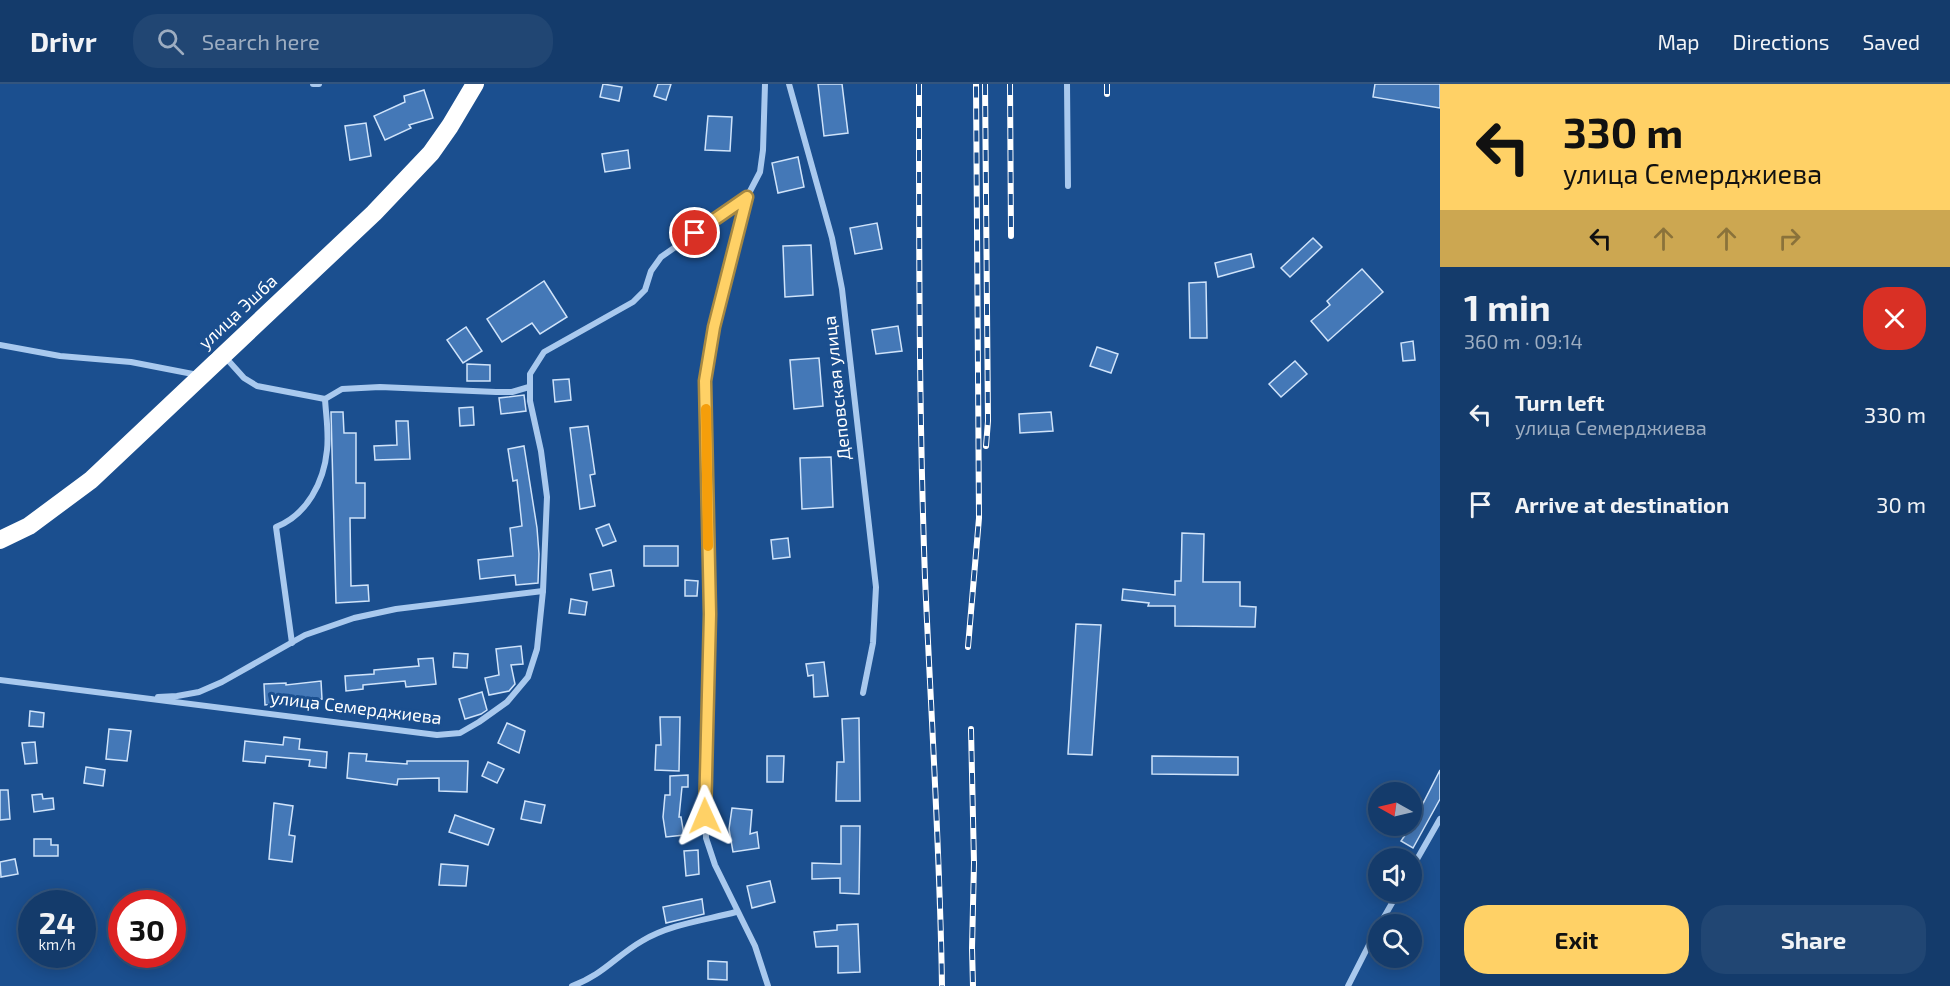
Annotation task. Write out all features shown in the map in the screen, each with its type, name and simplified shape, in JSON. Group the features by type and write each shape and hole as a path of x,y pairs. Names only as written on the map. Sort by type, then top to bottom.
{"highway":[{"name":"улица Эшба","path":"0,540 30,526 91,480 404,183 444,135 475,84"}],"street":[{"path":"314,84 319,84"},
{"path":"765,84 760,172 747,197 714,327 705,381 710,614 706,838 715,865 754,946 768,986"},
{"name":"Деповская улица","path":"789,84 832,238 842,289 876,587 873,644 863,693"},
{"path":"1067,84 1068,186"},
{"name":"улица Семерджиева","path":"0,680 437,735 460,733 479,722 507,702 528,677 537,649 543,591 546,497 541,451 530,401 530,374 544,352 633,302 645,290 651,271 661,257 747,197"},
{"path":"0,345 60,356 131,362 200,376"},
{"path":"224,355 244,378 257,386 326,399 342,389 380,387 512,392 529,387"},
{"path":"292,643 276,526 290,521 302,512 324,470 327,449 326,399"},
{"path":"136,697 177,696 200,692 305,635 354,618 396,609 543,591"},
{"path":"1422,850 1440,819"},
{"path":"572,986 591,979 643,941 665,931 736,912"},
{"path":"1348,986 1368,947"}],"building":[{"path":"603,84 622,87 619,101 600,97"},
{"path":"658,84 671,84 666,100 654,96"},
{"path":"818,84 842,84 848,133 824,136"},
{"path":"1375,84 1440,84 1440,108 1373,97"},
{"path":"424,90 433,118 409,125 411,128 385,140 374,116 405,102 404,96"},
{"path":"708,116 732,117 730,151 705,150"},
{"path":"366,123 371,156 350,160 345,126"},
{"path":"628,150 630,168 605,172 602,154"},
{"path":"798,157 804,187 778,193 772,163"},
{"path":"877,223 882,249 855,254 850,228"},
{"path":"1313,238 1322,247 1290,277 1281,268"},
{"path":"811,245 813,295 785,297 783,246"},
{"path":"1251,254 1254,267 1218,277 1215,263"},
{"path":"1362,269 1383,292 1328,341 1311,321 1330,305 1327,301"},
{"path":"544,281 567,317 540,334 532,323 502,342 487,319"},
{"path":"1206,282 1207,338 1190,338 1189,283"},
{"path":"898,326 902,351 876,354 872,330"},
{"path":"466,327 482,351 463,363 447,340"},
{"path":"1413,341 1415,360 1403,361 1401,343"},
{"path":"1097,347 1118,354 1111,373 1090,366"},
{"path":"819,358 823,406 794,409 790,360"},
{"path":"1295,361 1307,374 1281,397 1269,384"},
{"path":"467,364 490,365 490,381 467,381"},
{"path":"569,379 571,400 555,402 553,380"},
{"path":"524,395 526,411 501,414 499,398"},
{"path":"473,407 474,425 460,426 459,408"},
{"path":"331,412 343,412 344,433 356,433 356,483 365,483 365,518 350,518 351,586 368,585 369,601 336,603"},
{"path":"1051,412 1053,431 1020,433 1019,414"},
{"path":"396,421 408,421 410,459 375,460 374,446 397,445"},
{"path":"588,426 595,474 590,475 595,506 580,509 570,428"},
{"path":"524,446 537,528 538,583 516,585 515,575 480,579 478,560 513,556 510,528 522,526 517,480 513,481 508,449"},
{"path":"831,457 833,507 802,509 800,458"},
{"path":"609,524 616,541 603,546 596,529"},
{"path":"1182,533 1204,534 1203,582 1240,582 1240,606 1256,607 1255,627 1175,626 1175,606 1148,606 1149,603 1122,600 1123,589 1175,595 1175,581 1181,581"},
{"path":"788,538 790,557 773,559 771,540"},
{"path":"644,546 678,546 678,566 644,566"},
{"path":"611,570 614,586 593,590 590,574"},
{"path":"685,580 698,581 697,596 685,596"},
{"path":"571,599 587,602 585,615 569,613"},
{"path":"1076,624 1101,625 1092,755 1068,754"},
{"path":"521,646 523,664 511,665 515,684 509,691 489,695 485,678 499,675 496,649"},
{"path":"454,653 468,654 467,668 453,667"},
{"path":"433,658 436,684 406,687 405,681 363,685 363,689 346,691 345,676 374,674 374,670 419,666 418,659"},
{"path":"824,662 828,696 814,697 813,675 808,676 806,664"},
{"path":"321,681 322,699 265,705 264,684 286,683 286,685"},
{"path":"482,692 487,710 465,719 459,699"},
{"path":"30,711 44,713 43,727 29,726"},
{"path":"660,717 680,717 679,771 655,770 656,745 661,745"},
{"path":"859,718 860,801 836,801 837,762 844,762 842,719"},
{"path":"507,723 525,731 519,753 498,743"},
{"path":"109,729 131,731 127,761 106,759"},
{"path":"284,737 300,739 299,749 327,752 326,768 309,766 310,760 266,756 265,763 243,761 245,741 283,745"},
{"path":"35,742 37,763 25,764 22,743"},
{"path":"349,753 367,754 366,761 407,764 407,761 468,761 467,792 439,791 439,778 398,779 397,785 347,778"},
{"path":"767,756 784,756 783,782 767,782"},
{"path":"1152,756 1238,757 1238,775 1152,774"},
{"path":"488,762 504,769 497,783 482,776"},
{"path":"86,767 105,770 103,786 84,783"},
{"path":"1440,770 1440,799 1422,832 1422,805"},
{"path":"688,775 688,787 682,787 679,817 681,817 684,835 666,837 663,817 665,795 670,795 670,776"},
{"path":"0,790 8,790 10,819 0,820"},
{"path":"42,794 43,799 53,798 54,809 34,812 32,795"},
{"path":"525,801 545,805 541,823 521,819"},
{"path":"274,803 293,806 289,835 295,836 292,862 269,859"},
{"path":"732,808 752,810 750,834 757,832 759,848 733,852 729,829"},
{"path":"455,815 494,829 488,845 449,832"},
{"path":"841,826 860,826 859,894 840,893 840,878 812,879 812,863 841,864"},
{"path":"1404,836 1420,836 1413,848 1401,841"},
{"path":"34,839 51,839 51,845 58,845 58,856 34,856"},
{"path":"698,850 699,874 686,876 684,851"},
{"path":"15,859 18,874 1,877 0,862"},
{"path":"441,864 468,866 466,886 439,885"},
{"path":"770,881 775,902 752,908 747,886"},
{"path":"702,899 704,914 666,923 663,907"},
{"path":"858,924 860,972 838,973 838,946 816,947 814,932 837,930 837,925"},
{"path":"708,961 727,962 727,980 708,979"}],"railway":[{"path":"919,84 923,516 942,986"},
{"path":"968,647 979,518 976,84"},
{"path":"985,84 988,421 986,446"},
{"path":"1010,84 1011,236"},
{"path":"1107,84 1107,94"},
{"path":"971,729 974,863 973,986"}],"slow traffic":[{"path":"706,409 708,546"}],"route":[{"path":"695,233 747,197 714,327 705,381 710,614 705,816"}]}
